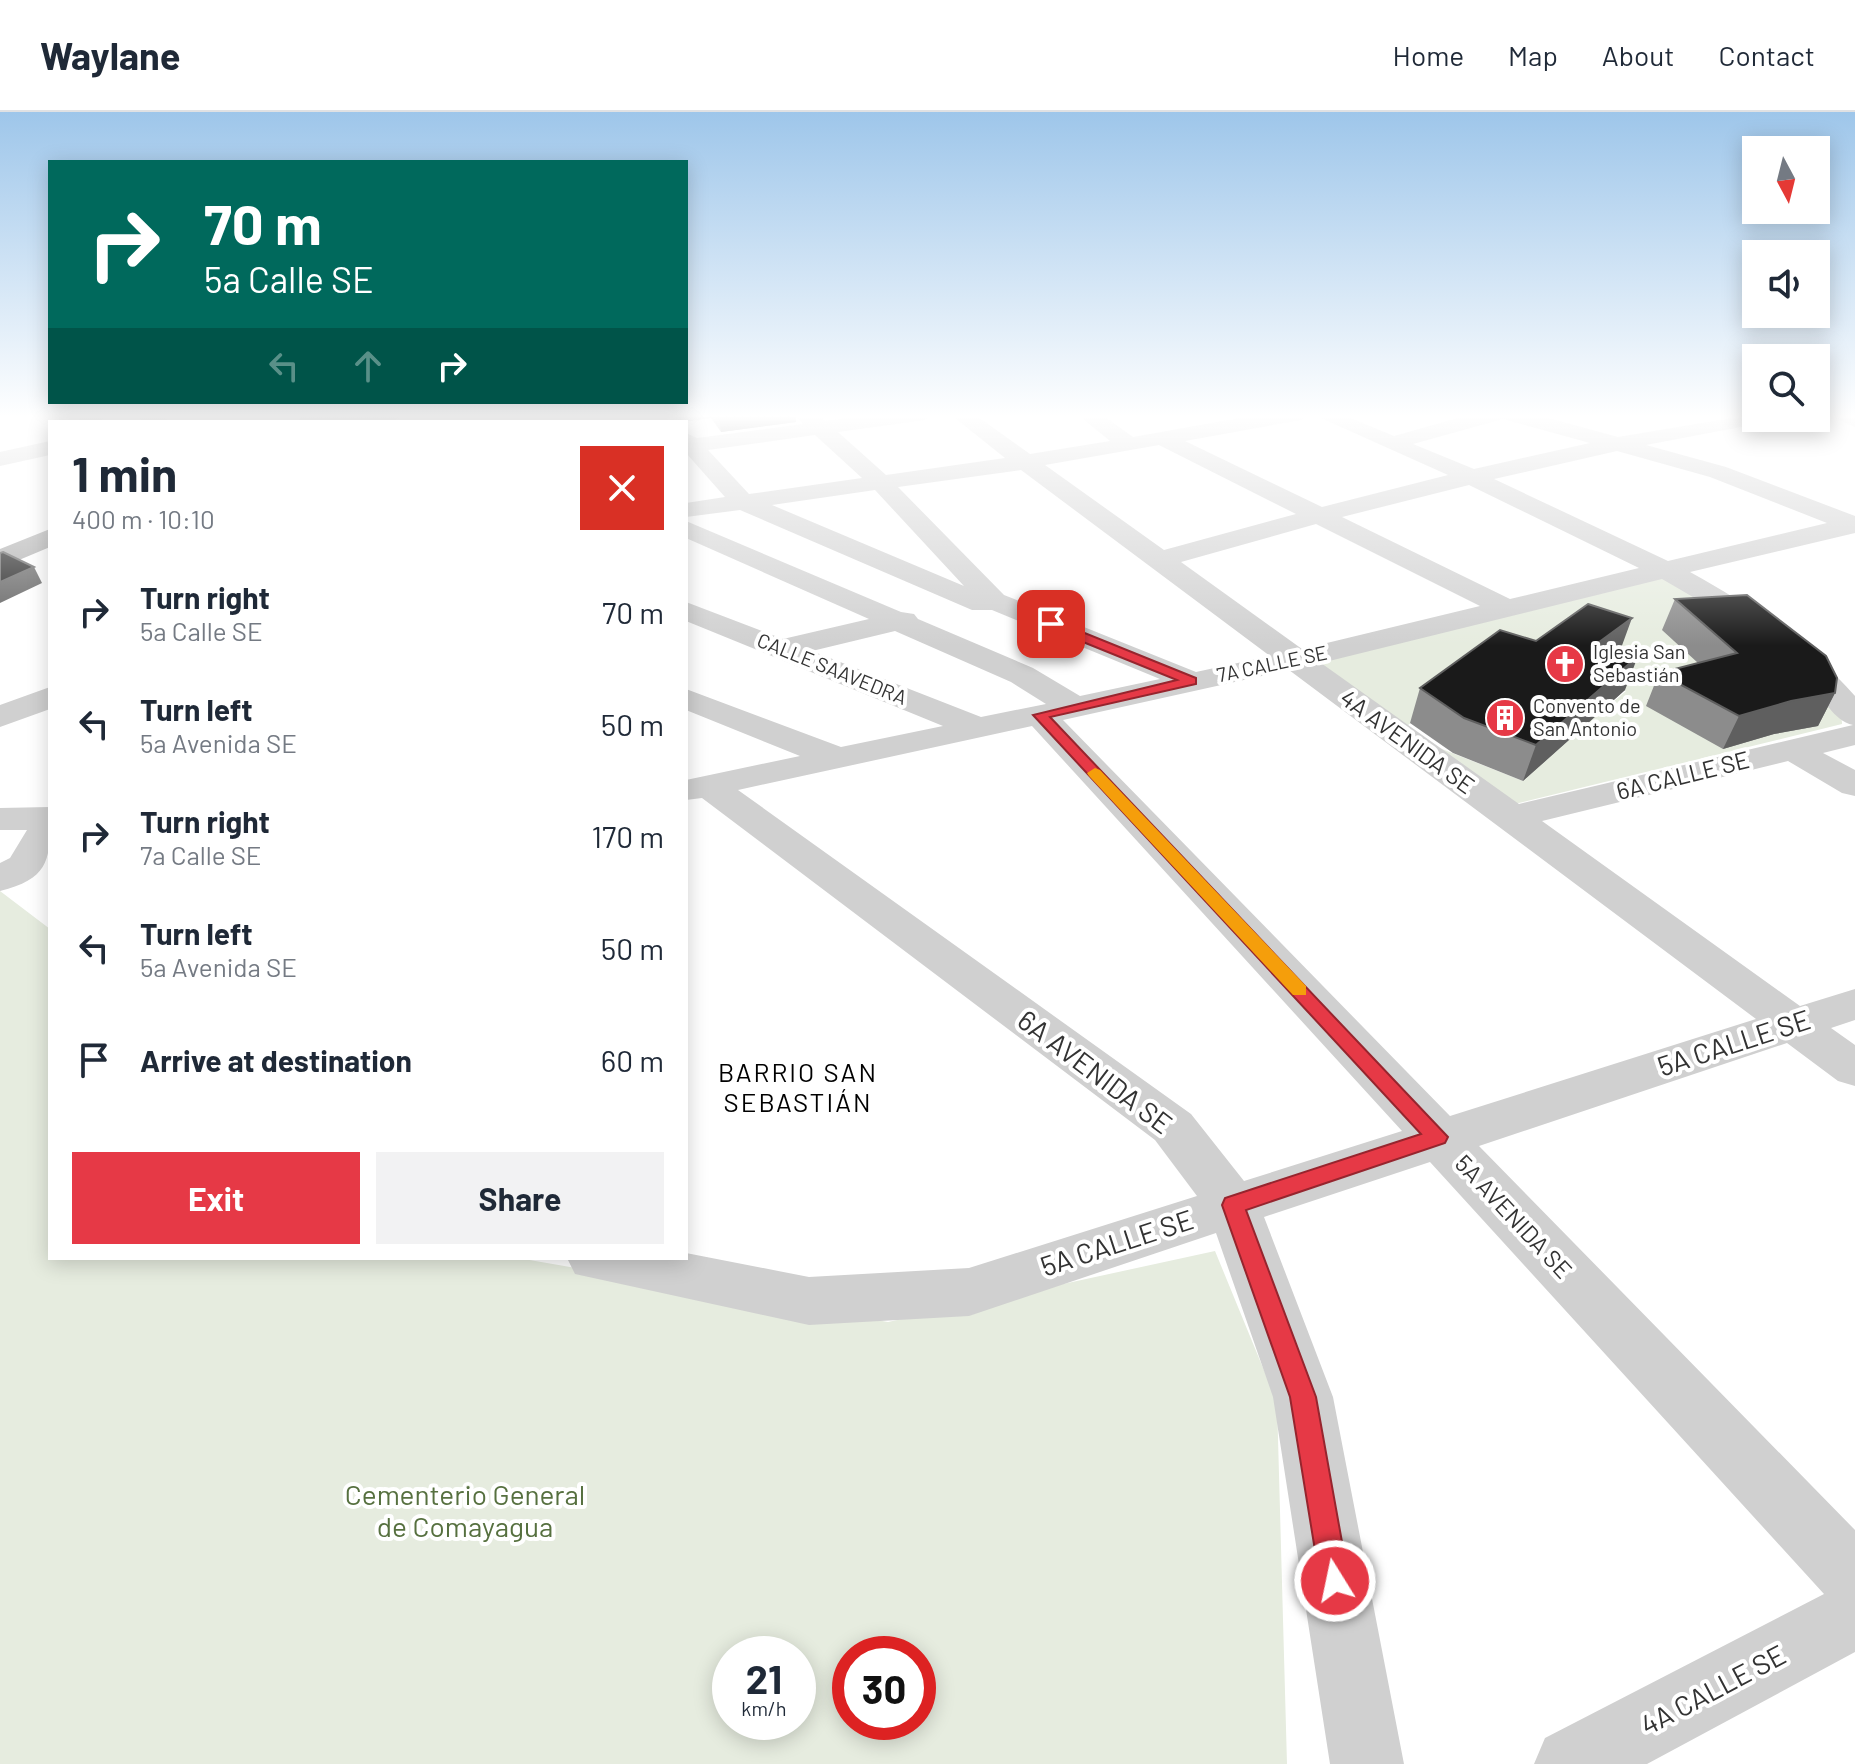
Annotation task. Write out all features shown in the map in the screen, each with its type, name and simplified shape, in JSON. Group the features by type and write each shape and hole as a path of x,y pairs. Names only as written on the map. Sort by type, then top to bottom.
{"main road":[{"path":"0,540 48,519"},
{"path":"0,560 48,538"}],"street":[{"path":"733,491 743,502 1191,681"},
{"path":"688,510 818,491"},
{"path":"888,491 988,602"},
{"name":"4A AVENIDA SE","path":"1064,491 1855,1069"},
{"path":"1272,491 1508,609"},
{"path":"1158,560 1410,491"},
{"path":"1501,491 1667,571 1773,634 1821,677 1855,716"},
{"path":"1767,491 1854,525"},
{"name":"7A CALLE SE","path":"697,788 1295,660 1854,525"},
{"name":"5A AVENIDA SE","path":"688,530 1022,675 1058,711 1437,1137 1855,1578"},
{"path":"781,649 988,602"},
{"name":"CALLE SAAVEDRA","path":"688,612 978,728"},
{"path":"0,717 48,698"},
{"path":"688,700 837,758"},
{"name":"6A CALLE SE","path":"1511,817 1855,735"},
{"path":"1793,750 1855,785"},
{"name":"6A AVENIDA SE","path":"697,788 1173,1127 1233,1205 1303,1397 1367,1764"},
{"path":"0,819 48,821"},
{"path":"25,878 48,826"},
{"name":"5A CALLE SE","path":"604,1260 809,1301 969,1292 1437,1137 1855,1004"},
{"name":"4A CALLE SE","path":"1571,1764 1855,1615"}],"green space":[{"path":"1661,574 1736,618 1796,661 1820,683 1836,704 1842,724 1511,805 1398,732 1305,661","holes":["1572,635 1619,651 1616,654 1607,651 1577,674 1626,691 1613,702 1583,691 1579,694 1608,705 1523,781 1399,732 1489,663 1524,675 1572,640 1567,638"]},
{"name":"Cementerio General de Comayagua","path":"0,891 48,927 48,1260 530,1260 888,1322 1215,1251 1277,1402 1287,1764 0,1764"}],"building":[{"path":"0,553 34,567 0,582"},
{"path":"1747,595 1826,656 1837,678 1835,693 1791,701 1739,716 1659,673 1737,653 1675,599"},
{"path":"1588,604 1632,618 1598,643 1638,656 1536,745 1464,718 1420,688 1500,630 1536,641"}],"slow traffic":[{"path":"1095,773 1299,991"}],"place":[{"name":"Iglesia San Sebastián","path":"1565,664"},
{"name":"Convento de San Antonio","path":"1505,718"}],"district":[{"name":"BARRIO SAN SEBASTIÁN","path":"798,1088"}],"route":[{"path":"1051,624 1191,681 1040,715 1437,1137 1233,1205 1303,1397 1335,1581"}]}
